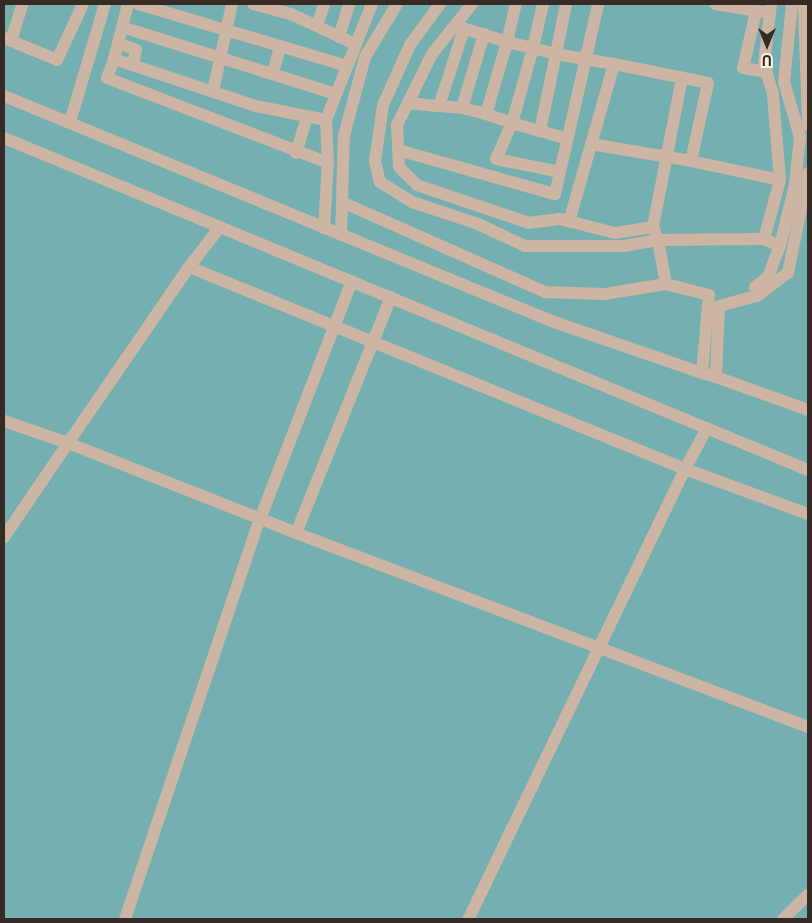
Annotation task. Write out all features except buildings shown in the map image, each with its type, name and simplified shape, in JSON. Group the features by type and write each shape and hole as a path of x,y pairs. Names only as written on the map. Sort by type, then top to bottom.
{"lane":[{"path":"22,4 8,40 57,60 83,4"},
{"path":"70,122 105,4"},
{"path":"128,4 114,59 107,78 296,153 328,163"},
{"path":"138,4 347,66"},
{"path":"213,92 232,4"},
{"path":"253,4 293,9 317,26 355,44"},
{"path":"317,26 324,4"},
{"path":"339,36 349,4"},
{"path":"324,228 328,163 326,120 372,4"},
{"path":"341,235 344,204 344,136 365,57 397,4"},
{"path":"440,4 410,45 383,105 375,161 380,182 412,202 478,224 525,246 624,246 658,240 764,239 780,246"},
{"path":"439,106 459,27 472,4"},
{"path":"486,114 516,4"},
{"path":"543,4 512,123 496,159 560,172"},
{"path":"540,131 566,4"},
{"path":"398,150 555,194 598,4"},
{"path":"715,4 756,11 771,9 764,64 773,94 780,180 764,239"},
{"path":"344,204 545,292 604,294 666,284 709,295 751,291 768,277 780,246 796,184 800,137 784,82 792,4"},
{"path":"804,4 808,126"},
{"path":"756,11 743,68 767,72"},
{"path":"122,27 221,56 336,94"},
{"path":"459,27 432,54 397,124 399,167 417,185 529,223 569,222 615,233 653,227"},
{"path":"459,27 507,42 556,54 708,83 691,161"},
{"path":"462,108 484,34"},
{"path":"118,43 136,50 132,65"},
{"path":"273,73 280,46"},
{"path":"114,59 213,92 326,120"},
{"path":"569,222 614,64"},
{"path":"666,284 658,240 653,227 682,78"},
{"path":"4,96 554,322 808,410"},
{"path":"408,103 462,108 568,139"},
{"path":"296,153 307,116"},
{"path":"4,138 808,470"},
{"path":"591,144 691,161 780,180"},
{"path":"716,377 719,306 757,296 788,273 808,174"},
{"path":"4,537 189,267 220,227"},
{"path":"189,267 685,469 808,514"},
{"path":"125,919 260,519 352,281"},
{"path":"702,373 709,295"},
{"path":"296,533 371,340 391,297"},
{"path":"4,421 68,443 296,533 599,646 808,727"},
{"path":"468,919 685,469 707,428"},
{"path":"783,919 808,895"}],"water":[{"path":"4,4 808,4 808,919 4,919"}]}
